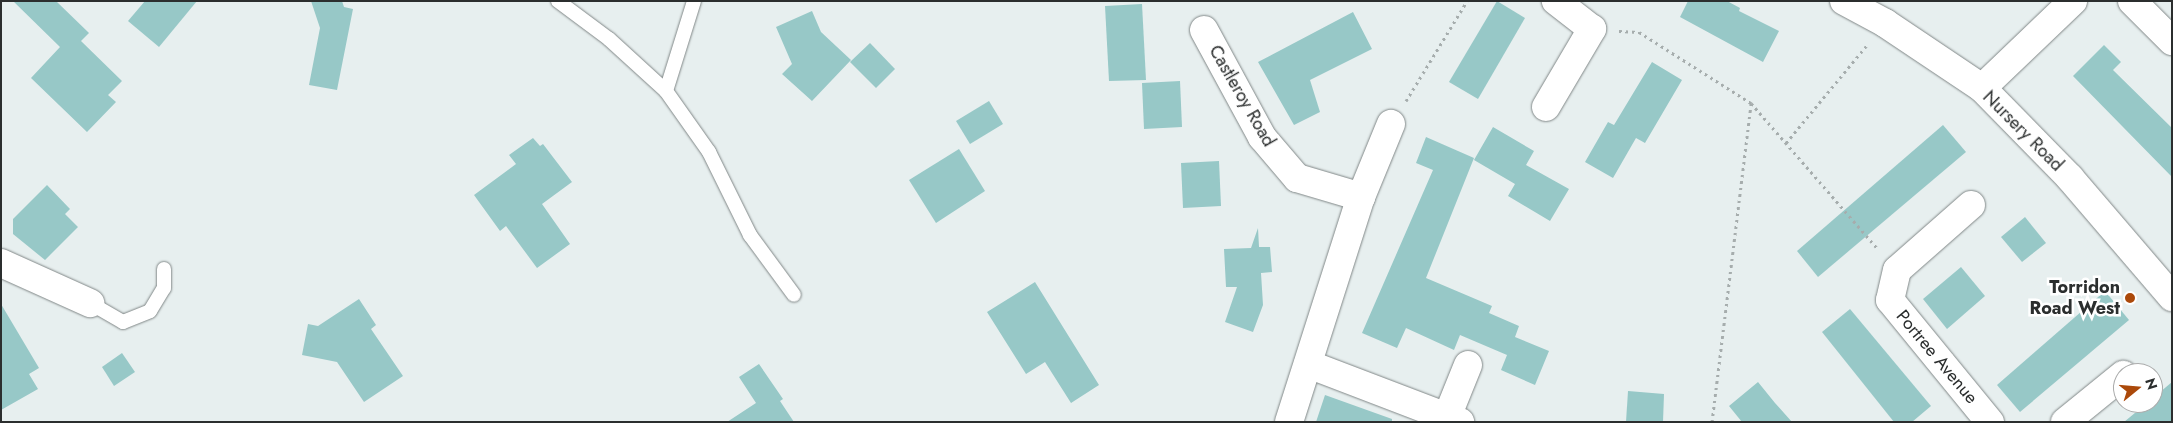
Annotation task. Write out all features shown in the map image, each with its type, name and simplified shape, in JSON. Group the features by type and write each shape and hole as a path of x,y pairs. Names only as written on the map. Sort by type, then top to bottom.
{"street":[{"path":"1546,107 1592,29 1556,1"},
{"name":"Nursery Road","path":"1844,1 1885,23 1982,88 2070,178 2172,297"},
{"path":"1982,88 2073,1"},
{"path":"2132,1 2172,41"},
{"name":"Castleroy Road","path":"1204,30 1262,137 1297,178 1361,197"},
{"path":"1289,422 1361,197 1390,124"},
{"path":"1897,270 1971,205"},
{"path":"1,263 90,303"},
{"name":"Portree Avenue","path":"1897,270 1890,300 1990,422"},
{"path":"1308,364 1454,419 1468,365"},
{"path":"2065,422 2113,383"}],"lane":[{"path":"558,1 609,39 666,91 708,152 750,235 794,295"},
{"path":"666,91 694,1"},
{"path":"90,303 122,322 150,311 164,288 164,270"}],"path":[{"path":"1390,124 1467,1"},
{"path":"1786,143 1885,23"},
{"path":"1592,29 1640,32 1751,103 1897,270"},
{"path":"1712,422 1751,103"}],"building":[{"path":"13,1 56,1 89,33 81,41 122,81 108,95 116,102 87,132 31,78 60,47"},
{"path":"145,1 197,1 159,47 128,21"},
{"path":"311,1 342,1 344,7 353,9 337,90 309,85 320,28"},
{"path":"1497,1 1525,18 1478,99 1449,82"},
{"path":"1688,1 1727,1 1740,8 1739,11 1779,31 1763,62 1680,17"},
{"path":"1142,4 1146,80 1109,81 1105,6"},
{"path":"812,11 821,32 851,60 812,101 782,74 792,64 776,27"},
{"path":"1353,12 1372,49 1310,80 1320,112 1294,125 1258,62"},
{"path":"870,43 895,69 876,88 850,62"},
{"path":"2104,45 2121,62 2113,70 2172,128 2172,177 2073,76"},
{"path":"1652,62 1682,80 1645,143 1636,138 1613,178 1585,162 1608,122 1614,125"},
{"path":"1180,81 1182,127 1144,129 1142,83"},
{"path":"989,101 1003,124 970,144 956,121"},
{"path":"1943,125 1966,152 1818,277 1797,251"},
{"path":"1493,127 1534,151 1526,165 1569,189 1550,221 1508,196 1515,184 1474,160"},
{"path":"1426,137 1474,158 1426,278 1492,306 1489,313 1519,326 1515,337 1549,351 1535,385 1501,370 1507,355 1460,335 1454,350 1406,328 1397,348 1362,333 1433,170 1416,163"},
{"path":"533,138 540,146 543,144 572,182 542,204 570,244 537,268 506,226 500,231 474,195 516,164 509,155"},
{"path":"959,149 985,191 936,223 909,180"},
{"path":"1219,161 1221,206 1183,208 1181,163"},
{"path":"47,185 70,209 65,214 78,227 45,260 13,234 13,219"},
{"path":"2025,217 2046,243 2022,262 2001,237"},
{"path":"1258,228 1259,247 1270,247 1272,272 1261,273 1263,305 1253,332 1225,322 1237,287 1226,287 1224,249 1251,248"},
{"path":"1961,267 1985,296 1947,329 1923,299"},
{"path":"1035,282 1099,385 1071,403 1045,362 1026,374 987,312"},
{"path":"2105,291 2129,320 2020,412 1997,385"},
{"path":"359,299 376,325 371,329 403,376 364,402 337,362 302,355 308,324 318,326"},
{"path":"1,304 39,368 29,374 38,389 1,410"},
{"path":"1850,309 1931,406 1912,422 1894,422 1822,332"},
{"path":"122,353 135,372 114,386 102,367"},
{"path":"759,364 783,399 780,401 794,422 727,422 756,403 739,377"},
{"path":"1758,382 1792,422 1742,422 1729,406"},
{"path":"2172,382 2172,422 2124,422 2135,413 2163,413 2163,390"},
{"path":"1628,391 1664,394 1663,422 1626,422"},
{"path":"1325,395 1392,419 1392,422 1316,422"}],"place":[{"name":"Torridon Road West","path":"2130,298"}]}
